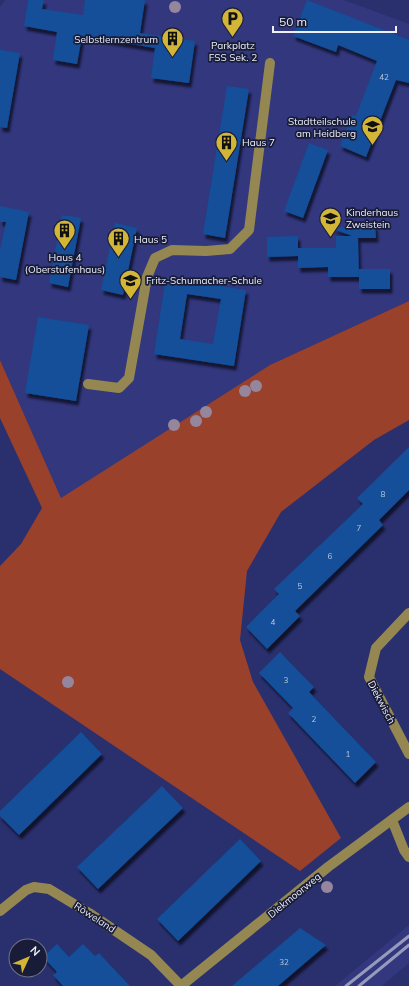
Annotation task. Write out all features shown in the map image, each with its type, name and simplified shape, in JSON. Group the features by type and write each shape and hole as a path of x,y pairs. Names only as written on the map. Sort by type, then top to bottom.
{"street":[{"path":"88,384 119,388 129,378 147,277 155,258 172,250 206,251 230,249 249,230 270,64"},
{"name":"Diekwisch","path":"409,614 376,648 369,677 409,754"},
{"name":"Diekmoorweg","path":"181,986 328,867 409,807"},
{"path":"392,820 404,850 409,857"},
{"name":"Röweland","path":"0,911 26,890 34,887 49,889 89,913 151,955 181,986"}],"shaded area":[{"name":"Fritz-Schumacher-Schule","path":"5,0 344,0 409,24 409,301 270,365 146,450 61,498 0,360 0,7"},
{"path":"409,301 409,420 374,440 281,512 247,571 240,640 253,682 341,838 300,871 0,669 0,566 21,544 42,508 0,418 0,360 61,498 270,365"},
{"path":"409,925 409,963 382,986 335,986"}],"building":[{"path":"28,0 44,0 42,9 83,15 85,0 145,0 140,33 195,41 189,83 151,78 155,48 82,36 77,64 53,60 57,32 24,26"},
{"path":"307,0 409,40 409,83 396,80 366,157 340,146 352,115 356,116 377,61 338,45 336,52 293,36"},
{"path":"0,50 20,53 7,128 0,127"},
{"name":"Haus 7","path":"227,86 249,89 225,238 203,234"},
{"path":"309,143 328,150 303,218 284,211"},
{"path":"0,206 29,212 16,280 0,277 0,250 6,222 0,222"},
{"name":"Haus 4 (Oberstufenhaus)","path":"62,215 81,218 68,287 49,283"},
{"name":"Haus 5","path":"115,223 137,228 123,295 101,290"},
{"path":"375,225 376,238 358,238 359,277 328,277 328,267 298,268 298,248 336,248 336,236 352,236 331,228"},
{"path":"298,236 298,256 267,257 267,237"},
{"path":"359,269 390,269 390,289 359,289"},
{"path":"166,277 246,290 234,366 154,354","holes":["187,294 221,299 213,344 180,339"]},
{"path":"38,317 89,325 76,401 25,393"},
{"path":"409,447 409,490 379,520 383,525 295,611 300,616 267,649 246,627 279,594 274,589 363,504 357,498"},
{"path":"280,652 314,687 309,692 376,762 355,783 288,713 293,708 259,673"},
{"path":"81,732 102,754 19,835 0,816 0,811"},
{"path":"162,786 183,808 98,889 77,867"},
{"path":"240,839 261,861 178,941 157,919"},
{"path":"300,928 326,945 278,986 232,986"},
{"path":"57,944 69,957 83,944 95,956 99,953 130,986 63,986 53,975 57,972 48,962 48,952"}],"railway":[{"path":"346,986 409,936"},
{"path":"359,986 409,945"}],"place":[{"name":"Parkplatz FSS Sek. 2","path":"233,38"},
{"name":"Selbstlernzentrum","path":"173,58"},
{"name":"Stadtteilschule am Heidberg","path":"372,146"},
{"name":"Haus 7","path":"226,162"},
{"name":"Kinderhaus Zweistein","path":"330,238"},
{"name":"Haus 4 (Oberstufenhaus)","path":"65,250"},
{"name":"Haus 5","path":"119,258"},
{"name":"Fritz-Schumacher-Schule","path":"131,300"}]}
